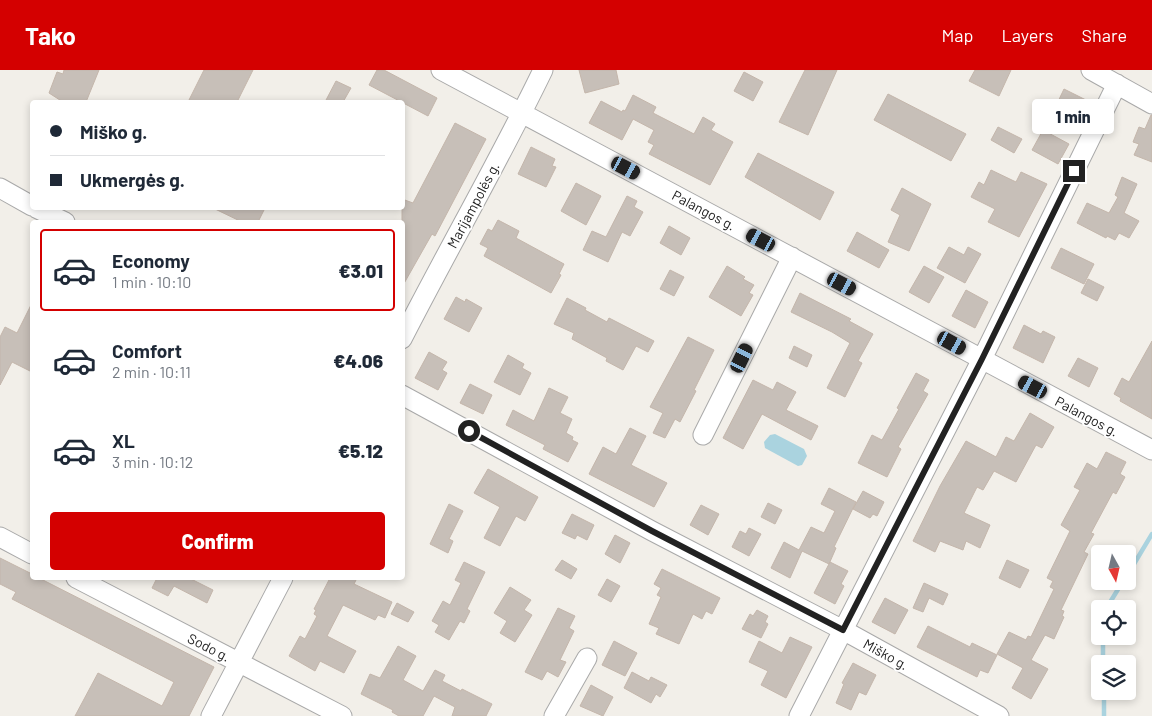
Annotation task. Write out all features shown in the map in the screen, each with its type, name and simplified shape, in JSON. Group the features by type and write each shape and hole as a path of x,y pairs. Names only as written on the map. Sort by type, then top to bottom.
{"street":[{"name":"Palangos g.","path":"441,70 1152,450"},
{"name":"Marijampolės g.","path":"405,333 543,70"},
{"path":"1091,70 1152,104"},
{"path":"800,716 982,359 1117,84"},
{"path":"0,188 30,205"},
{"path":"40,210 61,220"},
{"path":"703,435 792,257"},
{"name":"Miško g.","path":"405,397 652,531 843,630 999,716"},
{"path":"0,537 30,553"},
{"name":"Sodo g.","path":"80,580 342,716"},
{"path":"211,716 282,580"},
{"path":"554,716 587,658"}],"water":[{"path":"775,434 804,449 807,456 802,465 798,466 765,448 764,442 770,435"}],"building":[{"path":"64,70 99,70 87,100 60,100 49,93 57,72 63,74"},
{"path":"204,70 253,70 238,100 189,100"},
{"path":"377,70 384,70 437,98 428,116 405,104 405,100 398,100 369,85"},
{"path":"579,70 616,70 619,84 585,93"},
{"path":"805,70 837,70 808,135 779,122"},
{"path":"975,70 1011,70 999,96 969,81"},
{"path":"744,72 763,82 753,101 734,91"},
{"path":"336,81 351,88 344,100 326,100"},
{"path":"1064,89 1090,102 1079,124 1053,112"},
{"path":"888,94 966,134 951,161 874,120"},
{"path":"633,95 656,107 653,113 694,134 703,117 715,124 711,130 733,142 710,185 649,154 654,145 648,142 654,130 633,119 622,140 589,123 601,101 622,112 623,110 625,111"},
{"path":"1151,115 1152,162 1134,155 1139,144 1133,142 1139,127 1145,129"},
{"path":"455,123 486,139 435,236 432,234 405,282 405,220 402,220 402,210 405,210 405,200 413,203"},
{"path":"998,127 1022,139 1014,153 991,140"},
{"path":"1043,130 1069,144 1058,164 1032,150"},
{"path":"531,147 555,159 552,166 556,167 546,187 518,174"},
{"path":"758,153 834,192 820,220 745,177"},
{"path":"991,170 1016,182 1021,172 1047,184 1019,237 988,222 995,209 971,197 979,182 984,185"},
{"path":"1122,177 1137,184 1124,213 1139,221 1129,238 1119,233 1115,240 1107,236 1106,238 1077,223 1087,203 1109,213 1118,197 1115,195"},
{"path":"576,183 601,196 586,225 561,211"},
{"path":"902,188 931,204 909,251 888,242 900,215 891,210"},
{"path":"627,196 637,201 634,207 643,212 630,236 622,232 608,262 583,250 592,231 606,237"},
{"path":"217,210 264,210 259,220 238,220"},
{"path":"498,220 519,231 516,238 564,264 559,274 561,275 551,293 484,256 488,248 480,244 488,229 492,231"},
{"path":"669,226 690,238 681,255 660,243"},
{"path":"857,232 889,250 879,268 847,251"},
{"path":"949,247 964,255 968,247 981,254 965,283 937,268"},
{"path":"1061,248 1094,264 1084,284 1051,268"},
{"path":"727,266 754,285 749,293 753,295 741,316 709,297"},
{"path":"924,266 944,277 929,303 909,292"},
{"path":"670,270 684,277 674,296 660,289"},
{"path":"1088,279 1104,287 1097,301 1081,293"},
{"path":"966,290 988,302 975,328 952,316"},
{"path":"800,293 851,319 849,321 873,334 858,361 862,363 845,397 827,388 850,343 791,312"},
{"path":"456,297 465,302 466,299 482,308 469,332 444,319"},
{"path":"567,298 607,322 609,318 654,341 648,352 636,346 623,370 606,361 607,358 572,339 574,333 554,324"},
{"path":"30,307 30,371 12,362 0,385 0,337 5,327 17,333"},
{"path":"1024,325 1041,334 1043,331 1055,337 1043,363 1013,348"},
{"path":"688,337 714,350 680,422 675,419 665,438 653,433 663,413 650,407"},
{"path":"1152,341 1152,419 1120,401 1121,398 1114,394 1122,378 1129,382"},
{"path":"794,346 812,355 807,367 789,358"},
{"path":"429,352 447,362 442,370 447,373 438,390 415,378"},
{"path":"508,355 524,364 522,368 531,373 520,395 494,382"},
{"path":"1078,358 1098,368 1089,387 1068,376"},
{"path":"916,373 929,380 923,391 928,394 898,447 901,449 887,477 858,463 872,435 882,440"},
{"path":"753,380 773,390 777,382 796,392 786,410 818,426 811,440 762,414 743,449 723,438"},
{"path":"470,384 492,395 483,414 460,403"},
{"path":"549,388 568,397 560,413 572,419 566,433 573,437 572,440 578,443 568,462 543,449 545,445 506,425 513,410 534,421"},
{"path":"1030,413 1054,427 1042,448 1036,445 1016,482 994,471 983,490 977,487 964,513 990,525 980,548 966,541 963,550 940,541 935,552 913,541 940,486 966,441 996,457 1006,437 1014,441"},
{"path":"630,428 646,436 631,465 667,483 654,507 589,474 603,447 616,454"},
{"path":"1106,452 1126,462 1120,474 1125,477 1116,494 1113,492 1091,533 1094,534 1084,552 1088,554 1061,610 1064,611 1062,616 1064,617 1054,639 1045,635 1031,660 1048,669 1031,699 1012,688 1023,668 997,654 1009,632 1026,640 1028,636 1031,637 1054,589 1050,587 1053,581 1047,578 1070,531 1061,525 1080,490 1074,487 1087,463 1097,469"},
{"path":"488,469 538,497 525,521 516,516 500,546 484,538 500,507 474,493"},
{"path":"829,488 856,502 834,547 836,548 829,564 802,551 790,578 771,568 784,542 799,550 811,527 824,533 835,511 821,504"},
{"path":"863,491 884,502 877,516 873,514 870,518 853,509"},
{"path":"768,503 782,510 775,524 761,517"},
{"path":"449,504 463,511 449,539 453,541 448,553 430,544"},
{"path":"701,505 719,514 708,535 690,525"},
{"path":"572,514 594,525 587,540 577,535 575,539 562,533"},
{"path":"749,528 761,534 749,556 732,547 740,531 746,534"},
{"path":"615,535 630,543 620,563 605,554"},
{"path":"0,558 30,573 30,580 43,580 214,667 189,716 75,716 98,673 162,706 174,682 12,599 16,592 0,584"},
{"path":"562,560 577,569 571,579 555,570"},
{"path":"1007,560 1029,570 1020,588 999,578"},
{"path":"464,562 485,572 467,609 470,611 464,623 460,621 449,640 435,632 439,625 432,621 443,601 450,605 461,583 455,580"},
{"path":"830,562 848,571 841,584 844,586 835,604 814,593"},
{"path":"662,569 720,598 712,614 706,611 702,619 693,614 679,644 656,634 659,628 649,624 661,597 657,595 661,588 654,584"},
{"path":"607,579 620,586 611,602 598,595"},
{"path":"156,580 193,580 213,590 207,603 174,586 168,596 152,588"},
{"path":"329,580 356,580 354,584 392,602 385,618 378,615 375,620 343,605 327,636 356,651 344,673 320,661 315,671 289,656 300,636 305,639 317,616 314,614 316,610 314,609"},
{"path":"924,583 948,594 943,605 929,598 923,612 913,608"},
{"path":"510,587 531,600 524,610 532,615 515,642 500,633 507,621 494,613"},
{"path":"885,598 908,610 895,634 872,622"},
{"path":"397,603 414,612 408,622 391,614"},
{"path":"558,608 575,616 569,628 574,631 560,660 566,662 558,677 547,671 542,680 525,672"},
{"path":"757,610 768,616 765,622 768,624 761,638 742,629 750,614 753,616"},
{"path":"928,626 970,647 972,643 997,655 988,673 980,670 977,677 917,647"},
{"path":"790,637 812,647 786,698 761,685 768,671 749,662 759,641 782,653"},
{"path":"614,641 637,653 625,676 602,665"},
{"path":"398,646 416,656 403,680 423,691 435,670 445,675 442,681 492,704 486,716 452,716 455,707 434,696 423,716 399,716 392,712 393,710 361,694 370,674 380,678"},
{"path":"853,663 876,675 866,695 859,692 851,710 836,703 844,684 842,683"},
{"path":"632,672 649,681 651,677 667,685 660,697 656,694 651,703 624,688"},
{"path":"591,685 613,697 603,716 580,706"}],"waterway":[{"path":"1136,561 1152,534"},
{"path":"1111,600 1118,590"},
{"path":"1103,645 1103,655"},
{"path":"1104,700 1104,716"}],"route":[{"path":"469,431 652,531 843,630 982,359 1074,171"}]}
